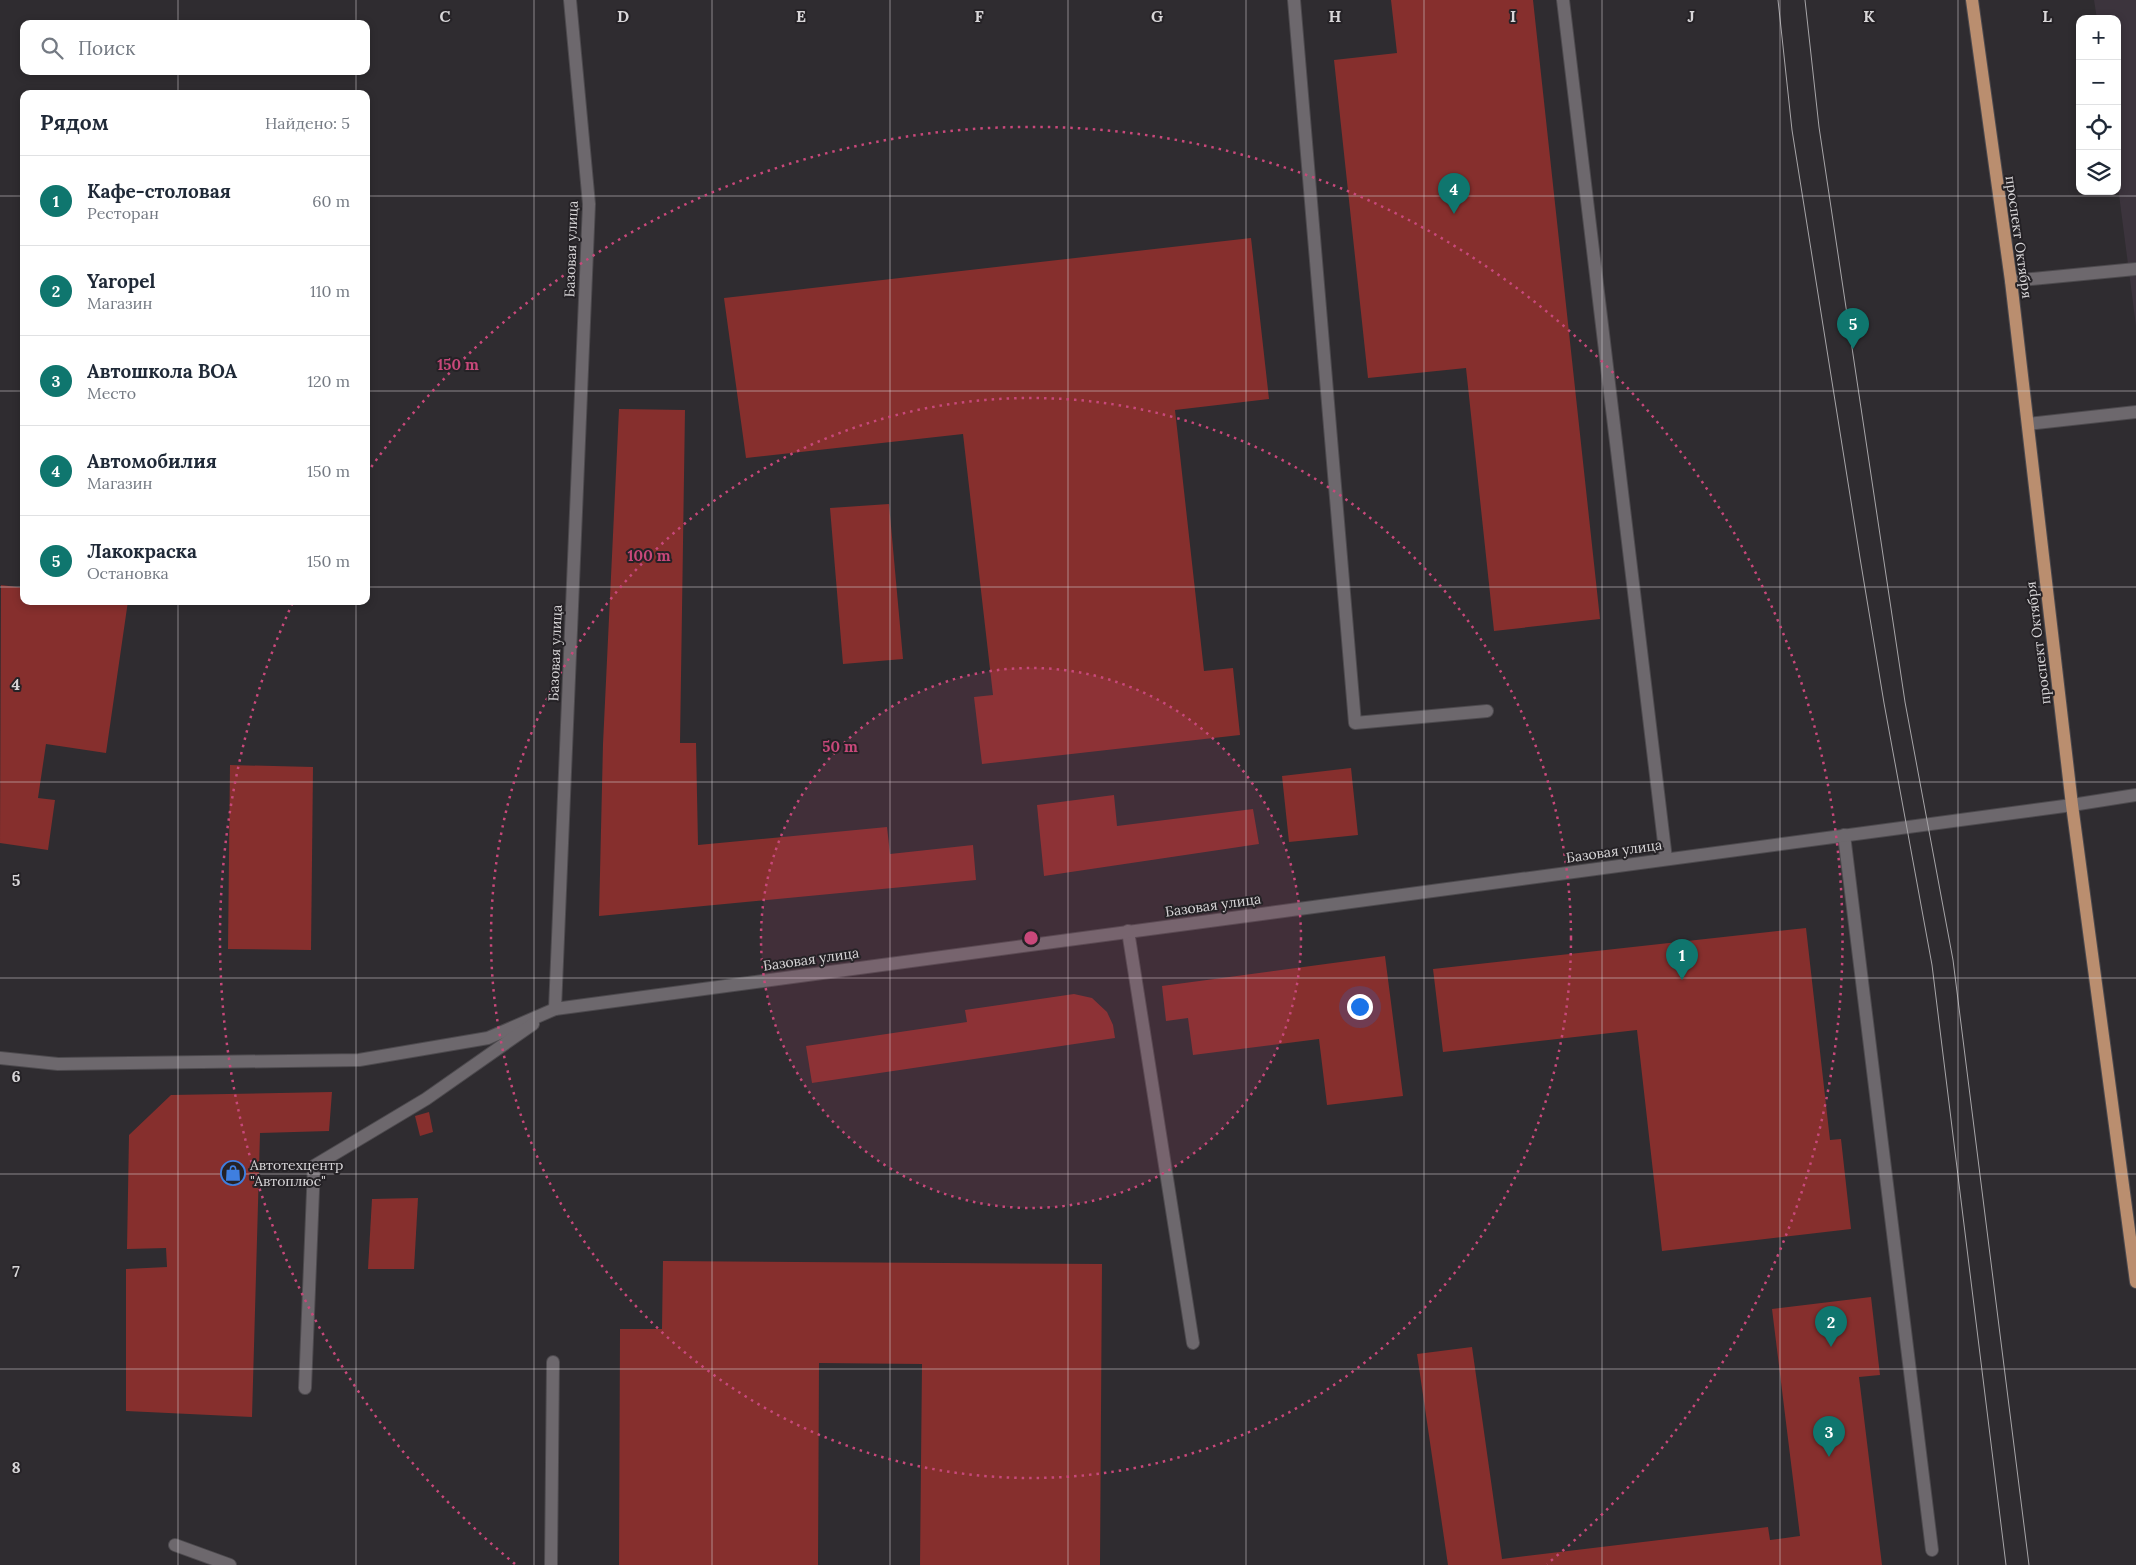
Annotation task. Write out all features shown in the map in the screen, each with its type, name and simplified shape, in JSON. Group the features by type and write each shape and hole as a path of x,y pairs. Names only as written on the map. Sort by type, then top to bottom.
{"main road":[{"name":"проспект Октября","path":"1972,0 2011,282 2072,805 2136,1282"}],"street":[{"name":"Базовая улица","path":"570,0 589,204 556,1008 2136,796"},
{"path":"1294,0 1356,723 1487,711"},
{"path":"1563,0 1666,859"},
{"path":"2011,282 2136,269"},
{"path":"2028,424 2136,412"},
{"path":"1844,835 1932,1550"},
{"path":"1128,932 1193,1343"},
{"path":"0,1058 58,1064 359,1060 488,1038 556,1008"},
{"path":"306,1388 314,1166 426,1099 556,1008"},
{"path":"550,1565 553,1362"},
{"path":"175,1545 230,1565"}],"shaded area":[{"path":"2094,0 2136,0 2136,326 2119,195 2121,195 2121,15 2096,15"}],"building":[{"path":"1391,0 1533,0 1600,619 1494,631 1466,368 1368,378 1334,60 1397,53"},
{"path":"1251,238 1269,399 1175,410 1204,671 1233,668 1240,735 982,764 974,697 993,695 963,434 746,458 724,298"},
{"path":"619,409 685,410 680,743 696,743 698,845 887,827 890,854 973,845 976,880 599,916 603,744"},
{"path":"889,504 903,659 843,664 830,508"},
{"path":"1,585 20,587 20,605 127,605 106,753 46,744 38,798 55,800 48,850 0,843"},
{"path":"230,765 313,767 311,950 228,949"},
{"path":"1351,768 1358,835 1289,842 1282,776"},
{"path":"1114,795 1117,826 1253,809 1259,844 1044,876 1037,805"},
{"path":"1806,928 1830,1140 1841,1139 1851,1229 1662,1251 1637,1030 1443,1052 1433,969"},
{"path":"1385,956 1403,1096 1327,1105 1319,1039 1193,1055 1188,1018 1166,1021 1162,986"},
{"path":"1074,994 1092,998 1107,1012 1113,1025 1115,1038 812,1083 806,1046 967,1022 965,1010"},
{"path":"332,1092 329,1131 260,1133 252,1417 126,1411 126,1269 167,1267 166,1248 127,1249 129,1135 171,1095"},
{"path":"429,1112 433,1132 420,1136 415,1116"},
{"path":"418,1198 414,1269 368,1269 372,1199"},
{"path":"663,1261 1102,1264 1100,1565 920,1565 922,1364 819,1363 818,1565 619,1565 620,1329 662,1329"},
{"path":"1871,1297 1880,1375 1859,1377 1882,1565 1448,1565 1417,1354 1472,1347 1502,1559 1768,1527 1770,1540 1800,1536 1772,1309"}],"tram line":[{"path":"1778,0 1792,130 1860,558 1884,703 1932,965 2006,1565"},
{"path":"1805,0 1819,127 1905,702 1953,960 2029,1565"}],"place":[{"name":"Автомобилия","path":"1454,214"},
{"name":"Лакокраска","path":"1853,349"},
{"name":"Кафе-столовая","path":"1682,980"},
{"name":"Автотехцентр \"Автоплюс\"","path":"233,1173"},
{"name":"Yaropel","path":"1831,1347"},
{"name":"Автошкола ВОА","path":"1829,1457"}]}
